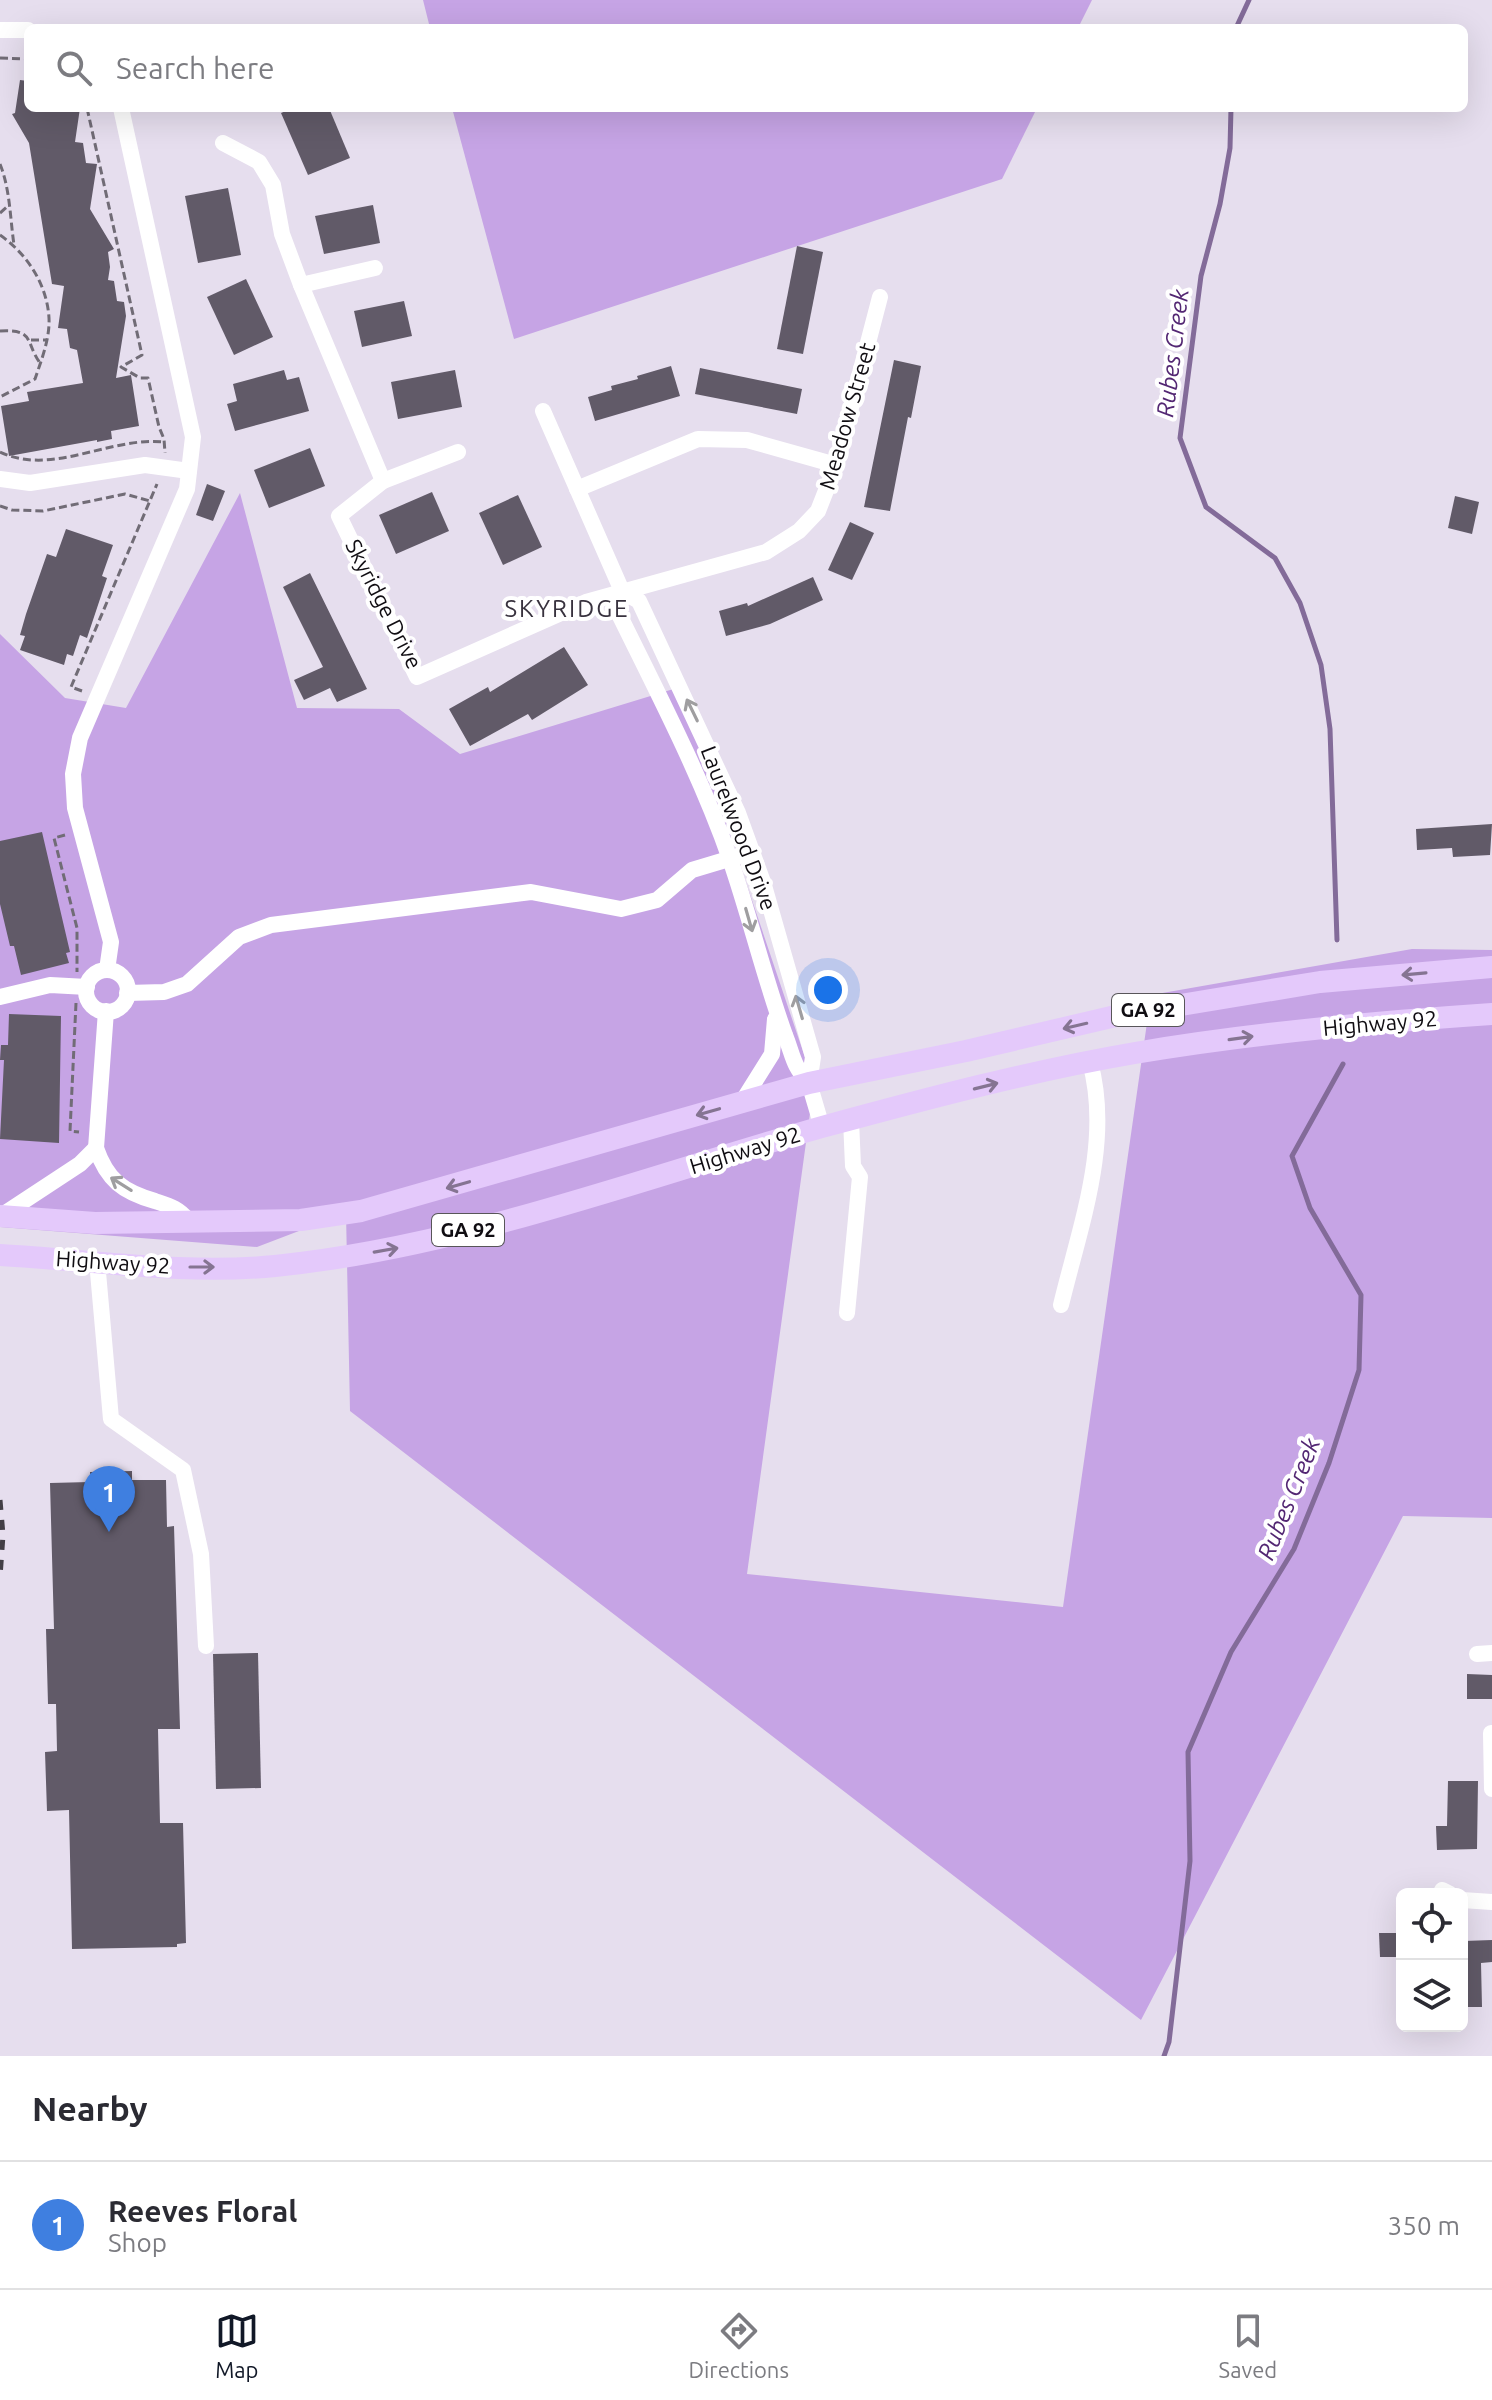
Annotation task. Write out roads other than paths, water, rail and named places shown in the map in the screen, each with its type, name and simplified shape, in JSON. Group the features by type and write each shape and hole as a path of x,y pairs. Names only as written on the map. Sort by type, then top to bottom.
{"main road":[{"name":"Highway 92","path":"0,1216 95,1223 301,1220 361,1211 809,1083 1120,1015 1320,982 1492,967"},
{"name":"Highway 92","path":"0,1255 166,1267 270,1266 420,1244 822,1127 1090,1062 1226,1040 1366,1023 1492,1014"},
{"path":"95,1223 97,1261"}],"street":[{"path":"0,30 24,30"},
{"path":"107,970 111,942 75,808 73,774 80,738 187,489 193,437 122,112"},
{"path":"223,143 259,162 273,185 282,234 383,481"},
{"path":"301,285 375,268"},
{"name":"Meadow Street","path":"622,591 766,552 799,531 818,511 836,465 880,297"},
{"name":"Laurelwood Drive","path":"543,411 622,591 639,601 720,771 763,882 813,1057 809,1083"},
{"path":"577,489 698,439 747,440 836,465"},
{"name":"Skyridge Drive","path":"458,452 383,481 339,516 417,677 586,602 622,591"},
{"path":"0,479 30,483 145,465 189,471"},
{"name":"Laurelwood Drive","path":"622,591 616,608 679,737 730,859 775,1010 795,1067 809,1083 822,1127"},
{"path":"127,993 164,992 187,984 239,937 271,925 531,892 621,909 657,900 692,870 752,852"},
{"path":"107,970 124,979 127,993 121,1005 106,1011 92,1005 86,993 93,976 107,970"},
{"path":"0,997 50,985 87,987"},
{"name":"Laurelwood Drive","path":"742,1102 772,1054 775,1010"},
{"path":"106,1011 96,1148 102,1166 121,1187 178,1209 188,1220"},
{"path":"1061,1305 1095,1166 1098,1089 1090,1062"},
{"path":"847,1313 860,1177 853,1166 851,1120"},
{"path":"0,1216 80,1164 96,1148"},
{"path":"97,1261 111,1419 183,1470 201,1554 206,1646"},
{"path":"1491,1733 1492,1789"},
{"path":"1468,1900 1492,1902"}],"waterway":[{"name":"Rubes Creek","path":"1238,24 1249,0"},
{"name":"Rubes Creek","path":"1231,112 1230,148 1220,204 1201,276 1180,438 1206,507 1275,558 1300,603 1321,665 1330,729 1337,940"},
{"name":"Rubes Creek","path":"1164,2056 1169,2042 1190,1861 1188,1752 1231,1652 1294,1549 1329,1463 1359,1370 1361,1295 1310,1208 1292,1156 1343,1064"}],"railway":[{"path":"0,1500 3,1535 0,1577"}],"place":[{"name":"Reeves Floral","path":"109,1532"}],"district":[{"name":"SKYRIDGE","path":"567,609"}]}
